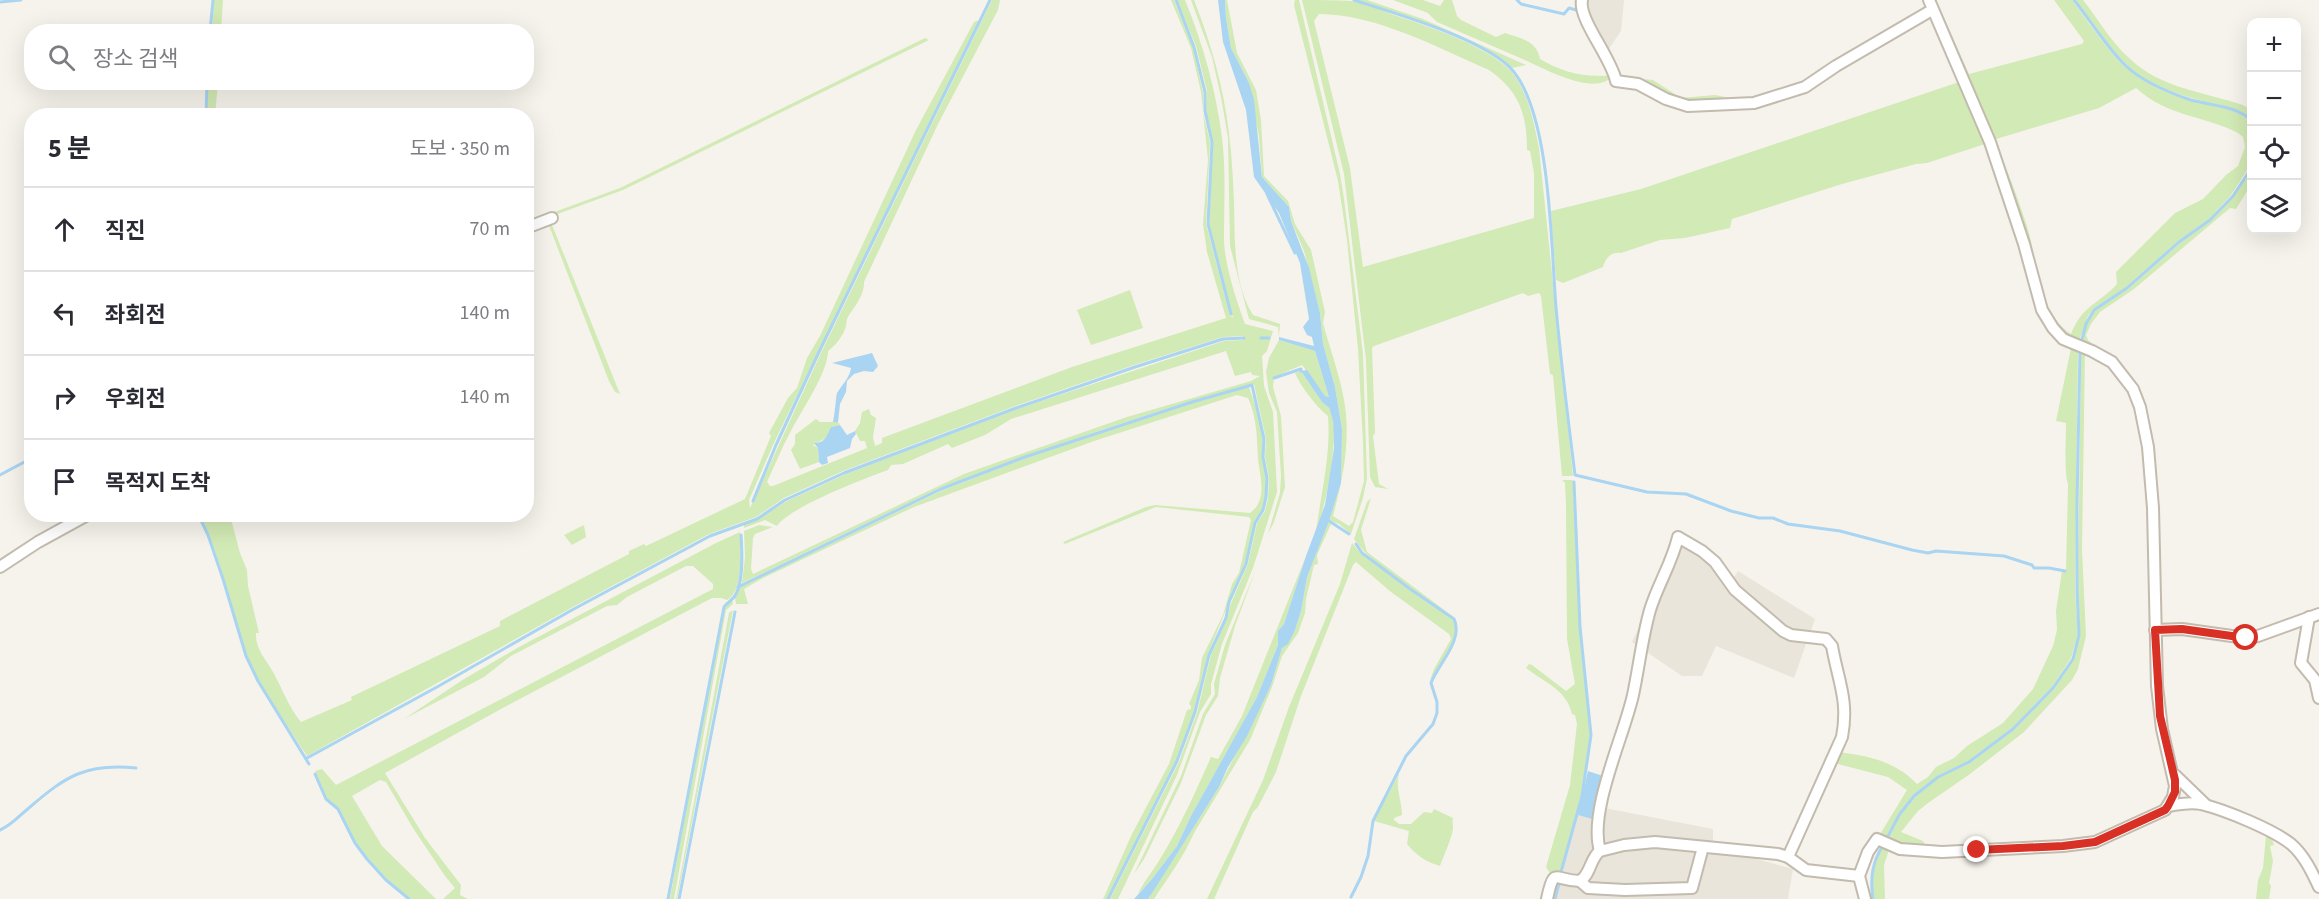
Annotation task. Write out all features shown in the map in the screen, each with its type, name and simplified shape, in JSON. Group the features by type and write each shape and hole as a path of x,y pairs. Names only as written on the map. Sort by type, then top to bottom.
{"street":[{"path":"1582,0 1581,11 1608,59 1616,81 1638,84 1666,99 1688,106 1754,103 1797,91 1931,5 1990,142 2024,244 2042,310 2059,334 2106,358 2116,367 2133,389 2140,407 2148,447 2152,498 2155,630 2160,716 2175,792 2168,806 2165,810 2105,838 2082,844 1942,852 1913,851 1877,839 1873,842 1859,876 1865,899"},
{"path":"534,225 552,218"},
{"path":"0,567 74,522"},
{"path":"1600,850 1598,824 1612,760 1633,694 1636,670 1650,610 1675,552 1678,537 1702,551 1715,562 1735,590 1783,631 1791,635 1826,639 1832,646 1845,703 1846,716 1842,737 1788,857"},
{"path":"2155,630 2182,629 2246,638 2258,636 2314,615"},
{"path":"2314,615 2301,663 2315,680 2319,698"},
{"path":"2173,773 2192,794 2210,807"},
{"path":"2168,806 2193,803 2210,807 2265,829 2292,845 2308,866 2319,887"},
{"path":"1580,881 1586,875 1595,854 1600,850 1654,842 1788,857 1806,870 1859,876"},
{"path":"1547,899 1551,881 1559,876 1580,881 1588,888 1625,890 1692,888 1703,848"}],"shaded area":[{"path":"1576,0 1624,0 1621,31 1608,50 1599,50 1575,9"},
{"path":"1677,542 1732,580 1738,571 1815,619 1794,678 1716,646 1702,676 1682,676 1632,642"},
{"path":"1573,802 1713,829 1713,847 1793,869 1788,899 1547,899"}],"green space":[{"path":"214,0 223,0 221,24 212,24"},
{"path":"992,0 1000,0 998,10 938,124 864,282 857,304 848,317 844,332 828,351 819,380 767,482 770,486 867,448 865,441 860,441 855,431 860,423 862,412 869,409 871,415 876,418 873,437 875,446 882,443 882,438 1072,367 1226,318 1207,252 1203,224 1208,160 1203,112 1210,142 1206,224 1230,315 1233,318 1209,224 1213,142 1206,111 1207,91 1196,46 1177,0 1185,0 1208,68 1222,138 1224,245 1231,280 1245,324 1273,331 1267,351 1262,356 1264,386 1273,412 1277,492 1253,568 1222,644 1211,684 1211,694 1200,712 1177,775 1118,899 1110,899 1179,762 1197,713 1211,655 1248,564 1257,523 1265,511 1269,478 1265,457 1266,439 1254,384 1191,401 1095,432 940,488 742,583 745,557 744,531 759,525 773,527 755,534 753,538 751,569 753,574 964,474 1127,417 1251,381 1260,376 1252,375 1251,372 1235,376 1226,351 1011,419 985,435 952,448 948,444 903,464 891,465 888,470 811,502 777,526 765,520 744,528 744,524 846,474 1017,409 1224,341 1243,340 1244,336 1223,337 1134,365 1015,406 843,471 784,498 756,517 709,534 571,608 307,756 258,679 246,653 220,566 202,522 232,522 247,570 248,586 259,633 256,633 257,644 301,722 352,700 351,697 500,626 500,621 629,554 629,551 644,544 646,546 745,499 771,436 769,433 788,398 797,388 807,358 820,336 916,130 974,22 979,20 773,445 749,500 750,508 821,353"},
{"path":"1171,0 1174,0 1193,47 1203,92 1203,111 1191,48"},
{"path":"1191,0 1194,0 1206,33 1216,66 1227,117 1232,159 1238,275 1246,303 1253,315 1280,324 1279,337 1278,327 1249,319 1230,246 1228,138 1221,97 1212,57"},
{"path":"1225,0 1227,0 1237,53 1256,90 1261,120 1264,176 1288,201 1295,224 1311,250 1325,312 1323,323 1340,379 1346,414 1346,453 1341,483 1342,429 1335,387 1323,344 1320,313 1304,251 1291,221 1289,207 1262,177 1259,137 1249,83 1231,48"},
{"path":"1295,0 1299,0 1340,174 1363,354 1367,478 1351,534 1339,524 1329,520 1341,484 1333,516 1349,526 1353,522 1364,481 1358,349 1347,240 1338,181 1294,5"},
{"path":"1302,0 1352,1 1372,6 1475,46 1491,55 1514,75 1527,101 1539,148 1573,476 1562,476 1553,375 1550,374 1541,296 1539,293 1528,296 1523,293 1372,348 1375,433 1373,436 1379,484 1388,489 1375,487 1370,477 1366,360 1344,174","holes":["1319,14 1341,16 1384,26 1406,34 1489,70 1500,78 1515,96 1523,115 1527,150 1530,151 1534,173 1534,218 1363,267 1350,168 1314,21"]},
{"path":"1356,0 1367,0 1423,19 1526,65 1512,68 1466,39"},
{"path":"1393,0 1423,0 1440,6 1444,0 1452,0 1457,16 1461,20 1496,37 1505,33 1527,41 1535,48 1540,59 1549,64 1584,75 1613,75 1595,84 1571,80 1437,22 1428,13"},
{"path":"1933,0 1936,0 1969,74 2082,44 2084,41 2054,0 2072,0 2109,50 2126,68 2140,78 2177,96 2231,110 2247,119 2247,170 2231,195 2209,219 2178,241 2126,287 2093,309 2079,341 2063,333 2050,319 2034,269","holes":["2136,88 2161,105 2238,133 2243,137 2245,147 2238,166 2203,199 2175,213 2116,272 2117,284 2085,311 2071,334 2051,313 2045,299 2027,226 2016,193 1993,140 2099,108"]},
{"path":"2075,0 2083,0 2116,45 2141,68 2168,83 2243,105 2247,108 2247,116 2238,110 2175,93 2157,85 2127,65"},
{"path":"925,38 929,40 623,190 534,220 620,188"},
{"path":"1617,76 1653,80 1681,98 1715,95 1746,101 1687,104"},
{"path":"1959,82 1988,143 1927,163 1842,184 1732,219 1730,228 1685,238 1660,240 1621,253 1614,253 1607,258 1603,267 1563,283 1556,280 1551,211 1641,189"},
{"path":"208,90 217,90 216,108 207,108"},
{"path":"2247,175 2247,191 2236,209 2230,208 2134,289 2100,312 2086,335 2099,350 2082,342 2087,324 2094,311 2128,289 2180,243 2211,221 2233,197"},
{"path":"548,223 552,225 620,394 615,392 609,381"},
{"path":"1130,290 1143,328 1091,345 1077,310"},
{"path":"1279,340 1315,351 1329,397 1325,396 1302,365 1274,377 1273,387 1281,416 1285,487 1268,534 1280,493 1281,476 1277,412 1269,393 1266,372 1269,358"},
{"path":"2071,348 2078,349 2075,590 2078,635 2071,658 2052,687 2012,728 1968,761 1937,776 1913,795 1898,814 1886,837 1879,836 1907,790 1888,777 1834,763 1839,752 1881,761 1900,770 1917,784 1928,777 1936,767 1954,758 1967,746 2003,723 2033,689 2053,646 2057,630 2056,611 2062,571 2066,571 2068,484 2066,423 2056,421"},
{"path":"2081,351 2085,351 2082,550 2086,636 2078,669 2072,680 2024,732 1918,811 1901,832 1923,841 1927,850 1887,841 1900,815 1915,797 1938,778 1970,763 2014,730 2054,689 2074,659 2080,635 2078,589"},
{"path":"1301,371 1322,402 1333,411 1334,440 1330,472 1316,532 1327,460 1328,416 1301,384 1295,373"},
{"path":"1249,387 1263,439 1262,458 1266,478 1262,510 1255,522 1245,563 1208,654 1194,712 1176,760 1107,899 1103,899 1132,834 1169,764 1187,710 1191,709 1189,704 1199,680 1202,658 1223,615 1232,584 1239,573 1251,520 1249,517 1156,507 1065,544 1063,542 1155,505 1250,513 1259,502 1262,488 1255,420 1248,398 1237,395 1094,441 914,507 763,578 744,589 748,604 736,604 738,588 941,491 1026,458"},
{"path":"816,419 820,422 838,422 840,425 831,427 828,437 813,445 818,448 819,462 800,469 791,450 795,444 795,435"},
{"path":"1562,480 1573,480 1579,627 1590,735 1581,795 1560,872 1551,875 1546,867 1570,785 1577,724 1575,715 1572,714 1560,693 1526,668 1529,664 1532,665 1566,691 1575,684 1567,639 1566,505 1565,483"},
{"path":"1371,498 1361,530 1367,552 1455,618 1387,572 1364,551 1354,539 1367,502"},
{"path":"1328,522 1331,524 1317,555 1318,564 1314,565 1305,613 1298,633 1282,656 1272,687 1250,740 1176,867 1154,899 1148,899 1219,787 1271,685 1282,648 1295,630 1307,577"},
{"path":"584,525 586,537 572,545 564,535"},
{"path":"740,532 739,579 733,595 727,600 712,598 385,773 425,838 461,885 460,895 468,899 443,899 455,888 413,828 386,782 380,780 352,796 382,846 436,899 411,899 387,879 356,842 339,808 327,798 315,771 322,769 336,785 713,589 713,584 693,566 686,566 627,597 617,605 607,606 511,656 484,677 404,719 464,679 519,647"},
{"path":"1352,543 1361,554 1453,620 1455,636 1452,644 1429,683 1451,639 1449,634 1391,592 1356,562 1353,565 1301,696 1276,772 1258,807 1253,812 1214,899 1207,899 1263,780 1289,707 1340,584"},
{"path":"1306,556 1284,624 1278,631 1278,645 1257,697 1191,816 1177,846 1138,894 1174,834 1211,757 1218,759 1242,716"},
{"path":"1256,569 1235,626 1220,678 1218,696 1206,715 1181,783 1144,859 1134,874 1181,776 1203,714 1215,694 1214,684 1225,645"},
{"path":"732,600 733,604 726,610 674,899 670,899 712,665 725,608"},
{"path":"733,610 677,899 676,899 729,613"},
{"path":"1399,774 1398,785 1402,815 1394,820 1399,824 1411,824 1424,812 1432,813 1434,809 1453,818 1451,836 1440,866 1426,860 1410,848 1407,844 1409,831 1374,821"},
{"path":"2266,836 2272,839 2274,845 2270,846 2273,861 2269,899 2256,899 2258,880 2263,868"},
{"path":"1884,845 1890,847 1884,865 1885,899 1874,899 1874,871 1877,858"}],"water":[{"path":"1218,0 1225,0 1231,48 1249,83 1254,100 1262,177 1289,207 1291,221 1309,268 1342,429 1341,483 1307,577 1295,630 1288,644 1282,648 1271,685 1247,736 1219,787 1148,899 1134,899 1177,846 1191,816 1257,697 1278,645 1278,631 1284,624 1325,505 1334,448 1333,411 1322,402 1301,371 1307,370 1325,396 1329,397 1315,351 1279,340 1279,337 1314,346 1312,337 1307,335 1303,327 1309,319 1300,263 1279,213 1254,177 1246,110 1223,42"},
{"path":"872,353 878,366 873,372 864,371 854,374 847,381 846,392 840,404 838,422 833,422 837,393 851,368 832,363"},
{"path":"840,425 847,435 855,431 856,434 850,448 827,457 828,463 822,465 819,462 818,448 814,443 824,440 831,427"},
{"path":"1588,771 1606,777 1596,820 1578,815"}],"waterway":[{"path":"0,2 21,0"},
{"path":"211,24 213,0"},
{"path":"753,501 819,352 990,0"},
{"path":"1176,0 1194,47 1205,92 1205,111 1212,142 1208,224 1231,314"},
{"path":"1354,0 1440,29 1484,49 1502,60 1514,72 1526,93 1535,120 1547,185 1558,328 1575,475 1647,492 1686,494 1731,511 1759,518 1773,518 1788,524 1840,531 1912,550 1928,553 1936,551 2004,556 2032,565 2034,568 2065,571"},
{"path":"1517,0 1521,4 1564,14 1569,8 1576,10"},
{"path":"2074,0 2112,51 2140,77 2183,97 2223,107 2247,117"},
{"path":"206,108 207,90"},
{"path":"2081,343 2086,324 2094,310 2127,288 2179,242 2210,220 2233,196 2247,175"},
{"path":"1267,194 1295,253"},
{"path":"307,758 710,536 757,519 785,500 844,473 1016,408 1135,367 1223,339 1244,338"},
{"path":"1261,338 1269,338"},
{"path":"1886,840 1899,815 1914,796 1938,777 1969,762 2013,729 2053,688 2073,659 2079,635 2077,504 2080,349"},
{"path":"1274,378 1301,369 1301,371"},
{"path":"738,587 941,489 1025,457 1192,402 1252,385 1264,439 1263,457 1267,478 1263,510 1255,523 1246,564 1229,602 1226,618 1209,655 1195,712 1177,761 1108,899"},
{"path":"1331,408 1335,422"},
{"path":"0,475 24,462"},
{"path":"1561,872 1582,796 1591,735 1580,627 1574,482"},
{"path":"1329,521 1349,534"},
{"path":"202,522 223,579 246,656 258,681 309,764"},
{"path":"668,899 724,607 734,597 739,584 742,567 741,535"},
{"path":"1351,897 1368,856 1373,821 1406,756 1433,724 1437,713 1437,702 1431,683 1456,635 1454,619 1362,553 1356,544"},
{"path":"679,899 735,612"},
{"path":"0,830 12,823 55,787 78,774 103,768 136,768"},
{"path":"315,774 326,799 338,809 355,843 367,859 386,880 409,899"},
{"path":"1873,899 1873,871 1876,858 1883,845"},
{"path":"1555,899 1559,884"}],"route":[{"path":"1977,850 2063,846 2095,842 2165,810 2175,792 2175,780 2164,742 2160,716 2155,630 2182,629 2246,638"}]}
